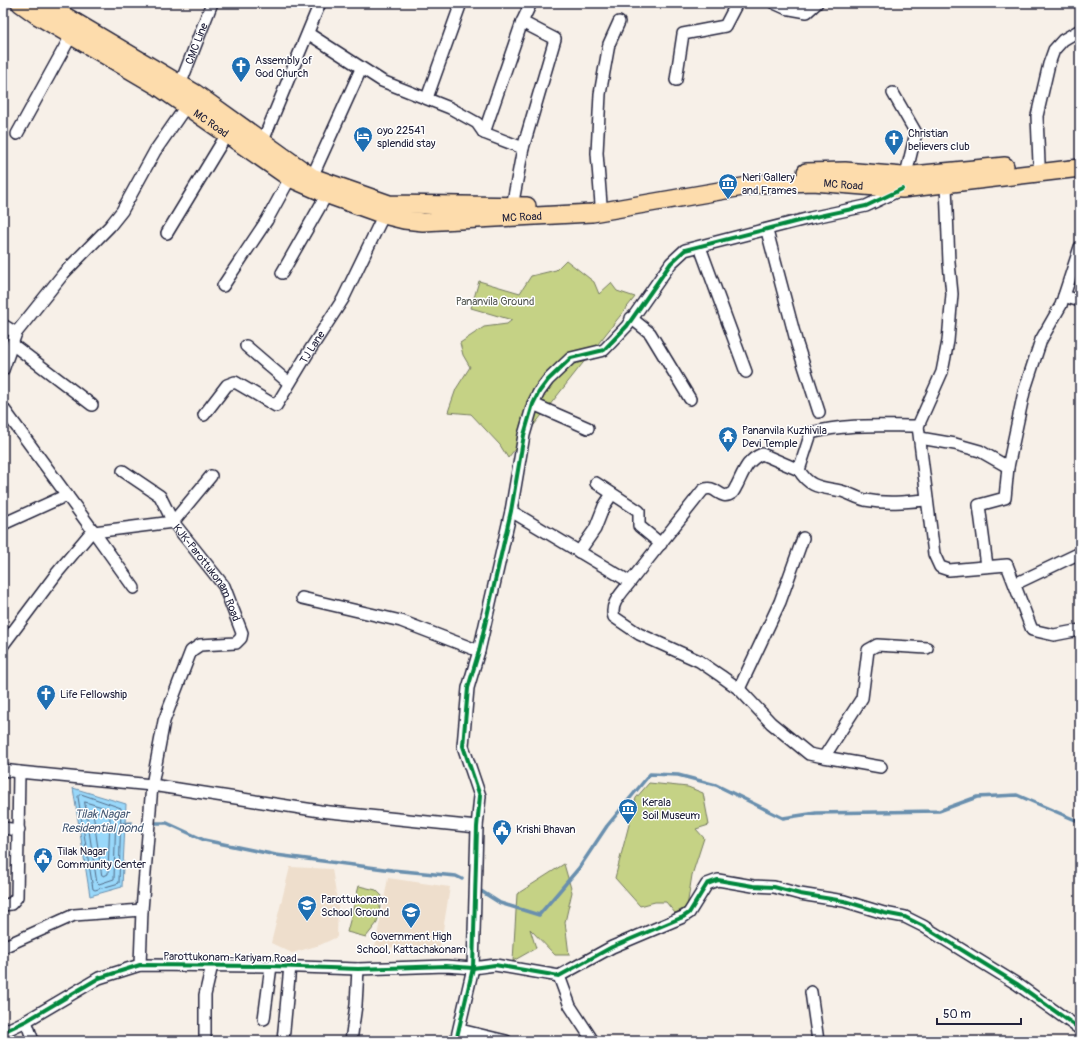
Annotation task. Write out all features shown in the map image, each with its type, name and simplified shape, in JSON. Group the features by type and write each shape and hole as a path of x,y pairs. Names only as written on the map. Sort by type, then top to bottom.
{"main road":[{"name":"MC Road","path":"20,3 38,16 72,34 159,87 184,95 224,112 262,143 312,177 387,209 404,220 423,222 592,213 760,184 813,182 903,182 946,185 1080,168"},
{"name":"MC Road","path":"43,3 184,95 227,134 290,178 327,194 387,209 601,204 715,182 784,172 845,171 903,182 1080,157"}],"street":[{"name":"CMC Line","path":"3,370 16,333 64,273 110,226 122,211 184,95 212,3"},
{"path":"262,143 309,34 320,3"},
{"path":"427,98 461,3"},
{"path":"484,133 522,22 531,3"},
{"path":"676,80 683,34 725,26 736,3"},
{"path":"774,3 785,8 808,12 817,3"},
{"path":"512,207 522,148 555,39 522,22"},
{"path":"601,204 597,153 600,94 609,44 619,22"},
{"path":"1039,163 1037,116 1049,64 1054,50 1063,40 1080,30"},
{"path":"18,134 72,34"},
{"path":"309,34 361,69 382,81 450,108 477,123 484,133 522,148"},
{"path":"312,177 361,69"},
{"path":"506,1041 458,1036 472,968 477,826 480,796 463,746 468,688 479,652 511,511 524,434 533,404 539,392 548,380 571,358 604,350 632,318 671,263 685,250 767,231 810,218 866,206 903,182 916,133 893,93"},
{"path":"167,233 227,134"},
{"path":"223,286 267,220 290,178"},
{"path":"946,185 949,264 952,294 948,341 942,372 919,432 934,554 940,568 949,570 1007,565 1032,630 1054,635 1080,630"},
{"path":"282,273 327,194"},
{"name":"TJ Lane","path":"204,415 230,383 238,383 276,406 343,299 387,209"},
{"path":"767,231 797,344 819,412"},
{"path":"700,247 746,372"},
{"path":"987,566 979,505 1005,498 1008,467 1024,392 1041,340 1064,296 1080,247"},
{"path":"1064,296 1080,301"},
{"path":"632,318 650,333 690,399"},
{"path":"3,326 16,333"},
{"path":"12,344 92,405"},
{"path":"246,346 289,384"},
{"path":"533,404 588,428"},
{"path":"3,408 134,588"},
{"path":"799,470 811,433 825,429 859,425 919,432 980,451 1008,467"},
{"path":"881,767 809,754 771,722 739,689 699,661 639,634 614,617 612,611 616,601 630,582 703,490 713,488 719,494 726,496 733,493 751,459 762,454 799,470 802,476 811,483 830,490 840,491 864,500 891,503 927,500"},
{"path":"123,471 160,496 173,522 210,476"},
{"path":"596,483 639,511 639,526 661,544"},
{"path":"579,552 595,529 604,506 612,494"},
{"path":"3,524 67,495"},
{"path":"511,511 630,582"},
{"name":"KJK-Parottukonam Road","path":"94,531 173,522 224,586 242,632 241,638 236,643 200,645 191,651 164,721 152,785"},
{"path":"3,645 57,573 94,531"},
{"path":"739,689 780,602 803,538"},
{"path":"1015,584 1080,553"},
{"path":"302,598 401,621 479,652"},
{"path":"824,757 862,698 868,650 877,645 927,648"},
{"path":"3,770 152,785 320,811 477,826"},
{"path":"3,905 11,904 17,897 19,772"},
{"path":"140,965 142,910 152,785"},
{"path":"3,828 19,830"},
{"path":"593,1041 570,1006 559,976 612,947 683,917 689,913 707,884 718,880 753,886 774,887 800,894 844,901 884,913 905,917 923,926 1017,984 1080,1029"},
{"path":"3,947 74,915 142,910"},
{"name":"Parottukonam-Kariyam Road","path":"3,1032 26,1022 99,978 140,965 290,966 358,969 446,966 472,968 495,965 559,976"},
{"path":"205,1041 205,996 212,965"},
{"path":"264,1018 270,966"},
{"path":"284,1041 290,966"},
{"path":"351,1041 356,1004 358,969"},
{"path":"811,992 818,1041"},
{"path":"26,1022 33,1041"}],"shaded area":[{"name":"Parottukonam School Ground","path":"290,867 332,869 338,906 337,937 320,945 292,953 271,943"},
{"name":"Government High School, Kattachakonam","path":"388,878 450,887 440,949 375,947"}],"green space":[{"name":"Pananvila Ground","path":"566,260 594,282 599,294 611,283 617,291 635,297 508,458 500,445 471,414 448,412 456,389 470,367 463,355 460,343 484,327 507,324 512,320 471,308 479,281 520,293 531,276 556,270"},
{"path":"649,783 688,787 703,793 709,825 696,829 704,838 692,875 687,907 675,913 666,902 655,902 640,906 615,878 636,798"},
{"path":"564,864 572,892 565,922 569,955 555,955 530,929 536,948 513,961 517,894"},
{"path":"359,886 376,890 382,896 377,923 366,937 347,932"}],"water":[{"name":"Tilak Nagar Residential pond","path":"73,788 126,804 122,887 90,896"}],"waterway":[{"path":"481,891 500,903 539,915 579,868 607,826 650,774 678,775 716,785 783,818 816,813 939,811 977,797 1017,795 1080,822"},
{"path":"121,824 131,823"},
{"path":"151,823 167,823 204,840 276,855 392,870 456,876 462,879"}],"cycle path":[{"path":"456,1041 473,968 477,827 480,796 463,746 468,688 479,651 511,511 524,435 533,404 539,392 548,380 571,358 604,350 627,326 671,263 685,250 810,218 866,206 902,189"},
{"path":"3,1032 26,1021 99,978 140,965 271,966 358,969 446,966 473,968 495,965 559,976 612,947 683,917 689,913 707,884 718,880 753,886 774,887 800,894 844,901 884,913 905,917 923,926 1017,984 1080,1029"}],"place":[{"name":"Assembly of God Church","path":"241,83"},
{"name":"oyo 22541 splendid stay","path":"363,153"},
{"name":"Christian believers club","path":"894,156"},
{"name":"Neri Gallery and Frames","path":"728,200"},
{"name":"Pananvila Kuzhivila Devi Temple","path":"728,453"},
{"name":"Life Fellowship","path":"46,711"},
{"name":"Kerala Soil Museum","path":"628,825"},
{"name":"Krishi Bhavan","path":"502,846"},
{"name":"Tilak Nagar Community Center","path":"43,874"},
{"name":"Parottukonam School Ground","path":"307,922"},
{"name":"Government High School, Kattachakonam","path":"411,929"}]}
